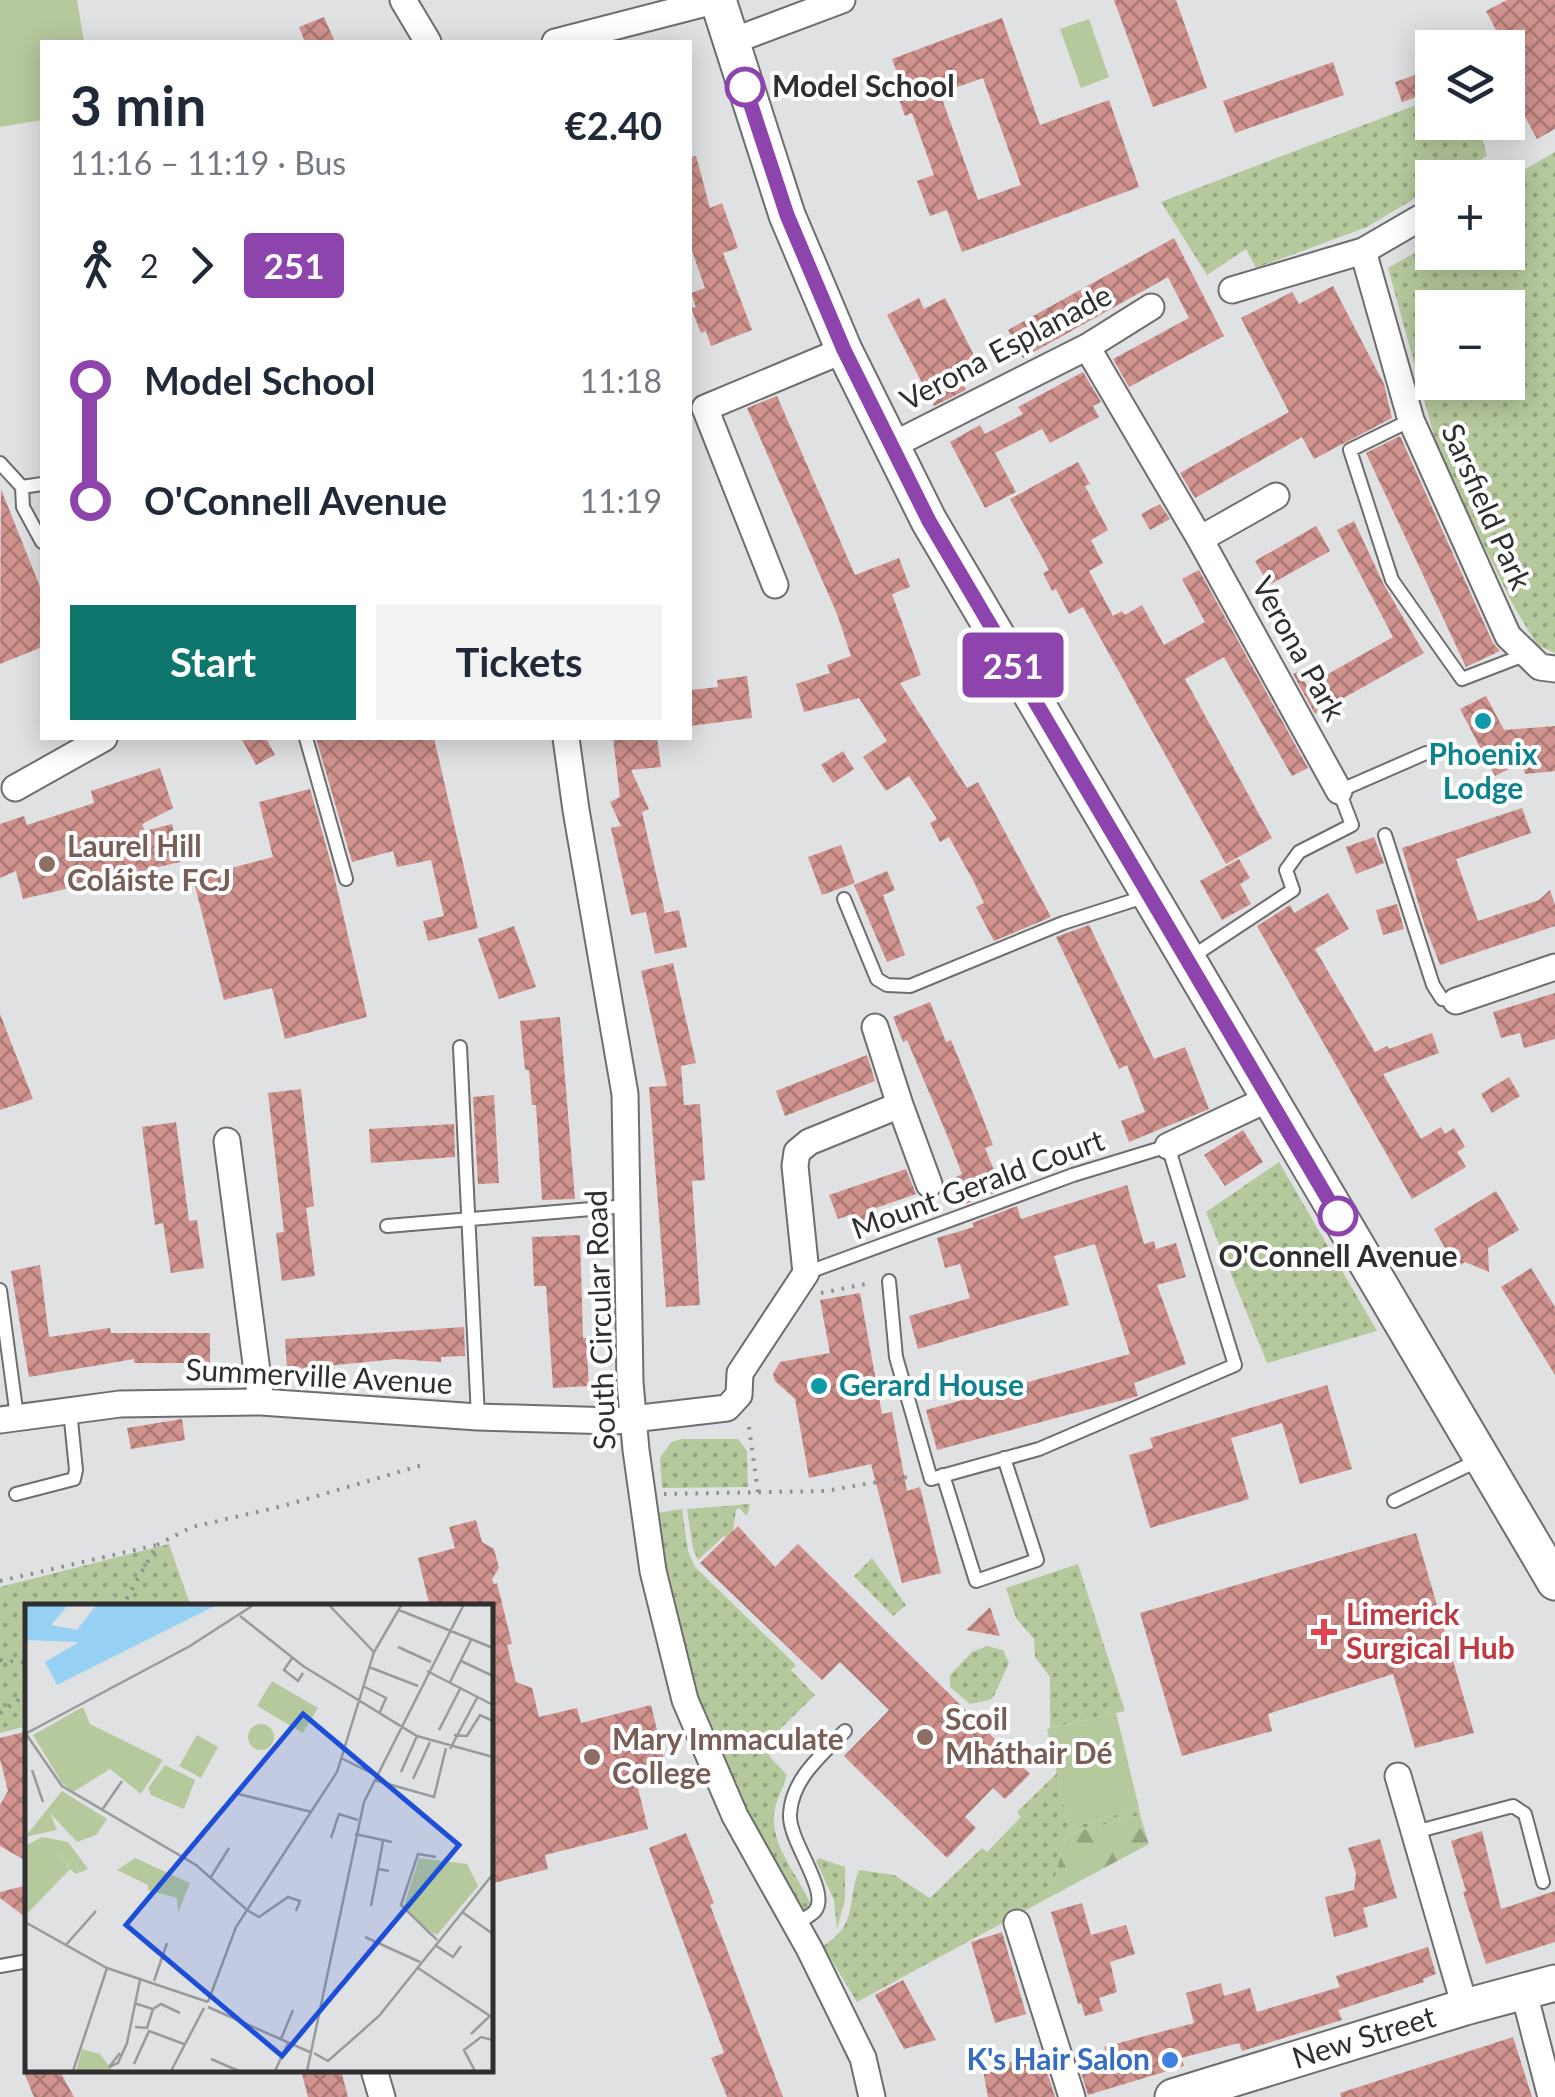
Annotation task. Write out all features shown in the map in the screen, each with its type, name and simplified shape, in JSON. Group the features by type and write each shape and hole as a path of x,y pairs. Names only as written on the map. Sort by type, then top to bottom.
{"main road":[{"path":"718,0 787,215 844,350 929,521 1555,1582"},
{"name":"New Street","path":"1173,2097 1465,2007 1540,1988"}],"street":[{"path":"403,0 427,40"},
{"path":"563,40 718,0"},
{"path":"730,42 842,0"},
{"path":"1232,290 1363,251 1415,221"},
{"name":"Sarsfield Park","path":"1363,251 1410,420 1508,636 1540,667 1555,669"},
{"name":"Verona Esplanade","path":"890,446 1087,347 1151,307"},
{"name":"Verona Park","path":"1087,347 1200,539 1339,791"},
{"path":"775,584 705,408 844,350"},
{"path":"1200,539 1276,496"},
{"path":"8,792 100,740"},
{"name":"South Circular Road","path":"566,740 626,1094 630,1206 628,1320 648,1540 686,1700 735,1816 796,1924 864,2058 872,2097"},
{"path":"1456,1001 1555,967"},
{"path":"875,1027 929,1184"},
{"path":"1168,1146 1268,1099"},
{"path":"788,1300 806,1273 797,1152 809,1142 900,1105"},
{"path":"228,1141 261,1402"},
{"name":"Summerville Avenue","path":"9,1418 120,1404 261,1402 478,1417 635,1420 727,1408 739,1396 740,1373 788,1300"},
{"path":"1398,1776 1465,2007"},
{"path":"1018,1924 1072,2097"},
{"path":"1540,1988 1551,2097"},
{"path":"375,2072 382,2097"}],"lane":[{"path":"1410,420 1350,450 1392,580 1462,680 1528,654"},
{"path":"0,464 22,486 23,507 40,538"},
{"path":"22,486 40,484"},
{"path":"307,740 346,880"},
{"path":"1339,791 1426,753"},
{"name":"Verona Park","path":"1186,960 1293,890 1286,870 1299,852 1352,824 1339,791"},
{"path":"1385,835 1433,985 1442,998 1456,1001"},
{"path":"844,899 877,979 910,986 1063,923 1150,896"},
{"path":"460,1047 478,1417"},
{"path":"936,1474 1039,1449 1236,1365 1168,1146"},
{"name":"Mount Gerald Court","path":"806,1273 1074,1174 1168,1146"},
{"path":"388,1226 630,1206"},
{"path":"889,1281 896,1357 976,1580 1037,1560 1004,1458"},
{"path":"0,1290 9,1418"},
{"path":"16,1494 74,1479 70,1410"},
{"path":"1394,1501 1481,1459"},
{"path":"796,1924 816,1910 820,1902 818,1888 791,1828 790,1813 802,1775 845,1731"},
{"path":"1415,1832 1513,1806 1525,1814 1543,1882"},
{"path":"0,1966 25,1962"}],"path":[{"path":"788,1300 889,1281"},
{"path":"749,1428 758,1492"},
{"path":"0,1581 157,1544 192,1527 283,1506 426,1464"},
{"path":"654,1494 825,1490 936,1474"},
{"path":"124,1604 157,1544"},
{"path":"0,1660 25,1663"},
{"path":"0,1713 25,1695"}],"green space":[{"path":"0,0 77,0 84,40 40,40 40,120 0,127"},
{"path":"1089,19 1109,77 1081,88 1060,29"},
{"path":"1415,105 1415,140 1483,140 1487,156 1480,160 1415,160 1415,198 1367,227 1256,268 1246,249 1207,275 1161,202"},
{"path":"1555,152 1555,653 1537,645 1512,603 1439,454 1424,400 1525,400 1525,290 1415,290 1415,366 1388,268 1415,253 1415,270 1525,270 1525,169"},
{"path":"1279,1162 1377,1331 1267,1363 1206,1212"},
{"path":"738,1439 747,1451 748,1487 662,1488 660,1458 671,1442"},
{"path":"750,1504 747,1516 739,1508 736,1510 733,1530 759,1571 724,1536 698,1560 687,1509"},
{"path":"682,1509 688,1551 695,1567 796,1665 791,1670 815,1695 766,1746 770,1757 787,1775 775,1809 774,1826 781,1849 810,1903 803,1913 752,1821 690,1669 664,1564 657,1513"},
{"path":"169,1544 190,1604 25,1604 25,1727 0,1733 0,1587"},
{"path":"872,1558 906,1605 893,1616 854,1576"},
{"path":"1078,1564 1125,1711 1050,1728 1050,1677 1035,1657 1034,1639 1016,1618 1006,1588"},
{"path":"987,1646 1003,1650 1009,1663 994,1696 970,1704 950,1687 950,1675 972,1652"},
{"path":"1116,1713 1139,1808 1069,1828 1047,1729"},
{"path":"1057,1773 1069,1828 1139,1808 1140,1815 1066,1835 1050,1897 857,2002 823,1946 847,1921 859,1870 894,1875 930,1898 982,1848 987,1852 1021,1817 1017,1812"},
{"path":"1140,1815 1149,1844 1050,1897 1066,1835"},
{"path":"819,1858 845,1867 845,1899 837,1929 834,1900 816,1861"}],"building":[{"path":"1114,0 1176,0 1207,88 1153,107"},
{"path":"1507,0 1555,0 1555,129 1537,139 1525,116 1525,30 1496,30 1486,11"},
{"path":"324,17 334,40 304,40 299,27"},
{"path":"1002,18 1040,125 1109,100 1139,187 962,252 947,210 930,216 917,181 934,175 912,113 905,116 898,97 905,94 892,59","holes":["983,78 1021,185 978,200 940,93"]},
{"path":"1333,62 1344,95 1235,133 1223,101"},
{"path":"1415,75 1415,98 1402,102 1395,82"},
{"path":"696,156 710,208 722,203 738,248 723,253 752,330 711,346 692,310 696,307 692,293 705,288 692,251 692,157"},
{"path":"1174,238 1224,336 1129,387 1113,359 1189,318 1168,277 1023,358 1008,330"},
{"path":"1333,286 1384,384 1392,418 1314,459 1302,437 1195,498 1180,473 1289,412 1241,318 1292,292 1299,304"},
{"path":"919,298 924,309 945,298 982,371 962,381 966,390 934,406 887,315"},
{"path":"1083,372 1101,402 1093,406 1099,417 1050,443 1042,429 995,453 1016,492 985,508 950,442 980,425 985,434 1023,414 1018,407"},
{"path":"777,396 855,575 899,558 910,587 892,594 921,675 900,683 967,788 978,782 1051,917 994,941 976,907 984,903 974,882 949,837 940,842 930,823 937,819 909,776 886,791 863,757 887,741 859,698 804,712 796,684 830,673 827,665 851,656 837,614 747,408"},
{"path":"1400,436 1500,651 1466,667 1366,453"},
{"path":"1078,462 1090,484 1085,486 1108,530 1091,540 1103,563 1089,571 1113,616 1122,611 1125,615 1142,605 1164,645 1205,622 1182,579 1199,570 1308,768 1292,776 1224,657 1185,679 1272,838 1226,864 1083,607 1069,614 1056,589 1052,591 1043,573 1049,570 1010,499"},
{"path":"1,489 40,587 40,648 0,664"},
{"path":"1160,504 1170,519 1150,530 1141,514"},
{"path":"1354,521 1384,585 1424,653 1315,714 1293,674 1299,671 1307,686 1393,637 1337,530"},
{"path":"1316,526 1330,551 1269,585 1255,561"},
{"path":"747,676 752,718 692,726 692,690 718,687 717,680"},
{"path":"1486,696 1504,730 1555,726 1555,771 1525,774 1523,762 1495,776 1460,709"},
{"path":"242,740 267,740 275,755 256,765"},
{"path":"317,740 434,740 478,928 428,941 423,921 444,916 431,860 397,867 393,851 352,862"},
{"path":"613,740 657,740 661,767 631,770 649,809 642,812 665,913 679,910 687,947 655,954 646,912 631,915 611,828 621,826 610,802 620,797"},
{"path":"843,751 854,769 833,783 821,765"},
{"path":"160,768 173,808 142,824 145,831 172,824 180,862 23,899 16,871 0,878 0,824 24,816 27,825 94,803 91,791"},
{"path":"310,789 367,1017 285,1039 272,988 224,1000 193,878 273,857 259,802"},
{"path":"1522,808 1531,833 1456,859 1478,921 1539,900 1550,890 1555,926 1440,965 1402,848"},
{"path":"1374,837 1384,863 1356,874 1346,847"},
{"path":"841,845 855,883 822,895 808,857"},
{"path":"1239,859 1250,878 1240,884 1251,904 1222,920 1200,881"},
{"path":"887,871 895,890 883,895 905,955 887,962 854,885"},
{"path":"1328,893 1349,929 1315,949 1375,1052 1432,1033 1439,1053 1383,1074 1421,1139 1441,1127 1445,1134 1454,1128 1465,1147 1457,1152 1466,1167 1412,1199 1257,926 1290,905 1294,913"},
{"path":"1397,904 1404,929 1383,935 1376,910"},
{"path":"1089,925 1154,1059 1185,1047 1209,1109 1129,1142 1121,1121 1145,1112 1127,1065 1119,1069 1056,937"},
{"path":"514,926 536,987 499,999 478,939"},
{"path":"673,963 696,1063 681,1066 684,1105 700,1104 705,1180 692,1181 700,1305 666,1307 649,1087 667,1086 641,971"},
{"path":"1555,993 1555,1039 1524,1048 1520,1033 1501,1038 1493,1012"},
{"path":"930,1002 946,1042 951,1040 977,1103 993,1145 985,1148 1002,1190 965,1204 954,1178 962,1174 947,1135 907,1040 903,1042 893,1017"},
{"path":"0,1014 33,1099 0,1110"},
{"path":"560,1017 575,1199 542,1200 536,1105 532,1105 529,1070 525,1070 520,1021"},
{"path":"867,1055 875,1081 785,1116 776,1091"},
{"path":"1509,1077 1520,1096 1492,1113 1481,1094"},
{"path":"301,1089 314,1206 306,1208 315,1276 282,1281 276,1233 284,1232 268,1093"},
{"path":"494,1095 499,1183 478,1184 473,1097"},
{"path":"176,1122 189,1221 197,1220 204,1268 171,1273 163,1223 155,1225 142,1127"},
{"path":"454,1124 455,1157 371,1163 369,1129"},
{"path":"1243,1130 1263,1162 1225,1186 1204,1155"},
{"path":"906,1169 916,1194 876,1208 880,1218 854,1227 850,1215 838,1219 829,1195"},
{"path":"1127,1185 1144,1244 1154,1241 1156,1249 1176,1243 1186,1277 1157,1285 1186,1364 1134,1383 1138,1396 937,1450 926,1410 1130,1354 1095,1244 1054,1256 1069,1305 918,1349 909,1316 970,1298 960,1264 945,1268 937,1238 974,1227 972,1223 1017,1206 1021,1219"},
{"path":"1496,1191 1519,1230 1488,1248 1489,1272 1465,1262 1457,1268 1434,1229"},
{"path":"580,1235 583,1338 589,1386 553,1388 546,1286 534,1286 532,1237"},
{"path":"40,1265 49,1337 110,1328 111,1333 210,1333 210,1363 134,1363 134,1359 29,1377 11,1271"},
{"path":"1531,1268 1555,1307 1555,1375 1501,1287"},
{"path":"860,1293 882,1414 892,1412 907,1491 920,1487 941,1573 902,1583 871,1464 809,1478 795,1399 775,1381 773,1374 780,1362 830,1353 820,1300"},
{"path":"464,1327 465,1356 441,1357 441,1362 396,1359 287,1370 285,1339"},
{"path":"1327,1385 1352,1469 1300,1484 1282,1423 1231,1438 1249,1499 1150,1528 1129,1455 1153,1448 1150,1438"},
{"path":"182,1419 185,1440 131,1449 127,1428"},
{"path":"476,1520 482,1542 494,1549 499,1568 492,1579 497,1583 512,1644 507,1645 516,1682 532,1688 539,1717 577,1708 581,1723 651,1705 667,1772 636,1780 648,1829 545,1855 548,1869 492,1883 492,1604 429,1604 418,1558 455,1548 449,1527"},
{"name":"Scoil Mháthair Dé","path":"738,1526 775,1567 798,1544 1030,1774 1005,1799 993,1788 965,1817 976,1828 947,1858 844,1756 889,1710 840,1662 822,1680 700,1563"},
{"path":"1416,1533 1474,1733 1415,1748 1393,1674 1268,1714 1272,1731 1182,1756 1140,1613"},
{"path":"990,1607 1000,1636 966,1630"},
{"path":"25,1732 25,1860 0,1846 0,1805 8,1791 0,1759 0,1738"},
{"path":"1482,1831 1501,1909 1555,1891 1555,1942 1486,1964 1451,1841"},
{"path":"686,1833 783,2097 727,2097 711,2058 724,2053 649,1848"},
{"path":"1380,1839 1397,1898 1363,1908 1368,1927 1334,1937 1325,1897 1354,1890 1356,1873 1348,1848"},
{"path":"25,1886 25,1917 0,1898 0,1892"},
{"path":"1082,1903 1091,1935 1126,1925 1135,1954 1110,1962 1117,1992 1099,1998 1103,2011 1085,2016 1051,1912"},
{"path":"1002,1932 1026,2014 995,2023 971,1942"},
{"path":"1428,1947 1436,1974 1423,1979 1424,1982 1338,2010 1342,2020 1242,2051 1239,2043 1181,2058 1184,2066 1088,2095 1080,2069 1108,2060 1104,2047 1194,2023 1186,1993 1221,1983 1224,1996 1250,1988 1257,2012 1340,1987 1336,1976"},
{"path":"903,1980 936,2040 904,2049 875,1995"},
{"path":"1513,2037 1532,2097 1341,2097 1340,2093"},
{"path":"1036,2055 1041,2074 1047,2072 1055,2097 988,2097 983,2070"},
{"path":"23,2070 60,2072 74,2097 34,2097"},
{"path":"302,2072 342,2072 348,2097 308,2097"}],"bus line":[{"name":"251","path":"745,87 787,215 844,350 929,521 1338,1216"}],"place":[{"name":"Model School","path":"745,87"},
{"name":"Phoenix Lodge","path":"1483,721"},
{"name":"Laurel Hill Coláiste FCJ","path":"47,864"},
{"name":"O'Connell Avenue","path":"1338,1216"},
{"name":"Gerard House","path":"819,1386"},
{"name":"Limerick Surgical Hub","path":"1324,1632"},
{"name":"Scoil Mháthair Dé","path":"925,1737"},
{"name":"Mary Immaculate College","path":"592,1757"},
{"name":"K's Hair Salon","path":"1170,2060"}]}
